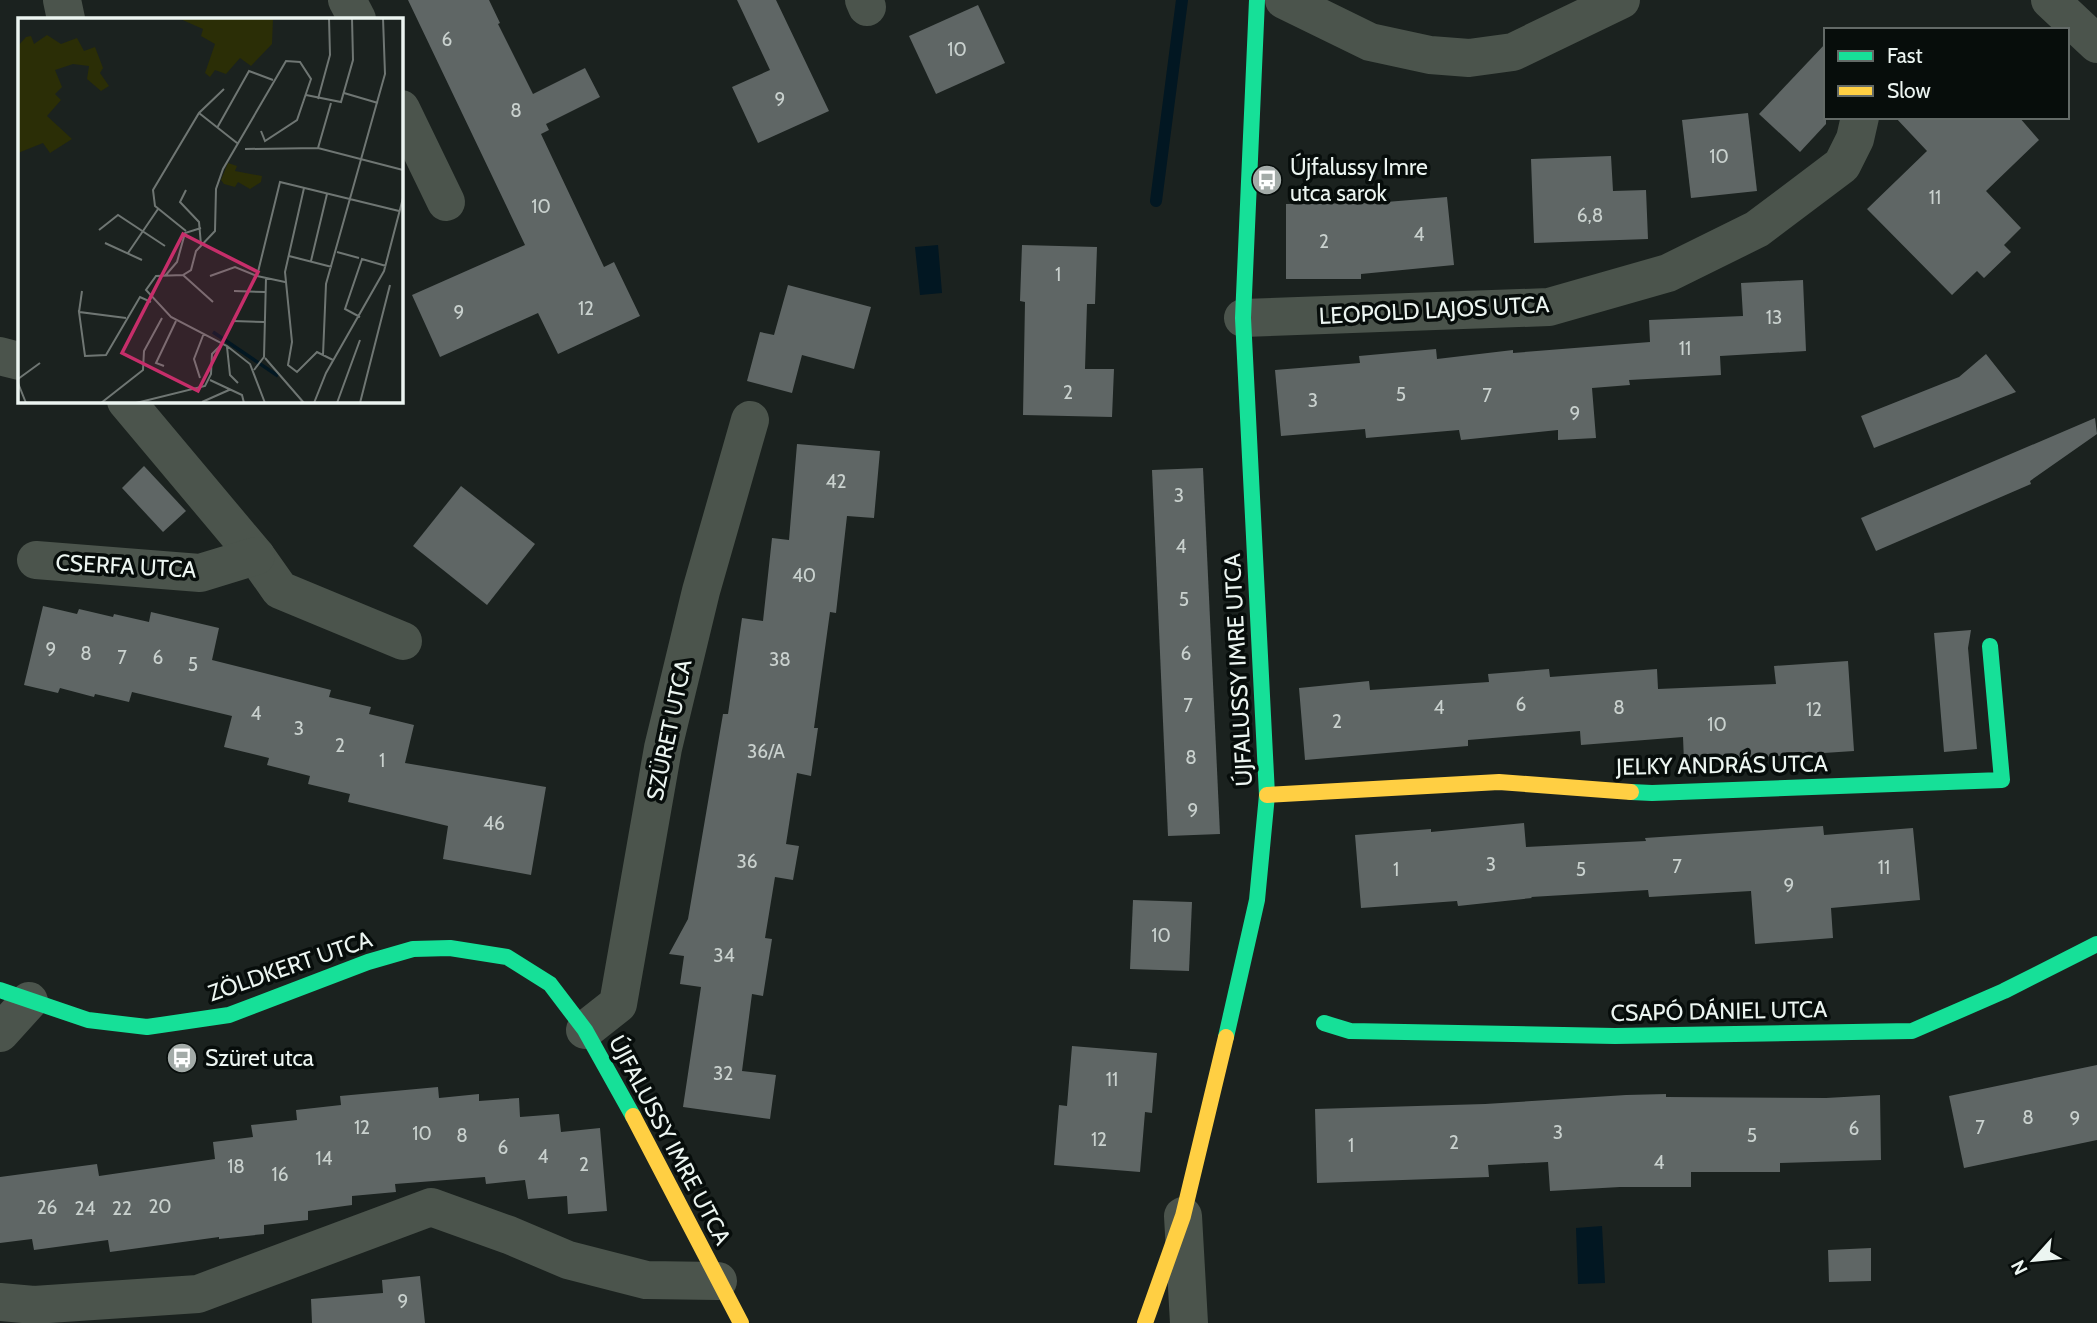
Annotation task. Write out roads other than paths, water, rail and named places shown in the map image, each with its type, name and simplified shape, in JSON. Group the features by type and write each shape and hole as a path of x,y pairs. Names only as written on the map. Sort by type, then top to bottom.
{"street":[{"path":"62,0 66,18"},
{"path":"347,0 356,18"},
{"name":"ÚJFALUSSY IMRE UTCA","path":"1145,1323 1184,1216 1257,900 1267,794 1243,318 1257,0"},
{"path":"1284,0 1370,42 1430,55 1469,58 1513,52 1621,0"},
{"path":"2050,0 2097,44"},
{"path":"402,111 446,202"},
{"name":"LEOPOLD LAJOS UTCA","path":"1243,318 1549,307 1668,273 1757,229 1842,165 1855,139 1860,119"},
{"path":"0,356 18,361"},
{"path":"127,402 256,556 280,590 403,641"},
{"name":"SZÜRET UTCA","path":"585,1030 618,1004 663,748 701,591 750,421"},
{"name":"CSERFA UTCA","path":"36,560 200,573 256,556"},
{"name":"JELKY ANDRÁS UTCA","path":"1267,794 1499,782 1652,793 2001,780 1990,646"},
{"name":"CSAPÓ DÁNIEL UTCA","path":"1324,1023 1350,1031 1615,1036 1912,1031 2004,991 2097,944"},
{"name":"ZÖLDKERT UTCA","path":"15,996 88,1020 147,1027 229,1016 368,962 413,949 450,948 507,957 550,984"},
{"name":"ÚJFALUSSY IMRE UTCA","path":"550,984 585,1030 609,1070 740,1323"},
{"path":"0,1033 15,996"},
{"path":"0,1302 34,1304 198,1294 431,1207 568,1260 646,1280 719,1282"},
{"path":"1184,1216 1189,1323"}],"water":[{"path":"938,245 942,293 920,295 915,247"},
{"path":"1602,1226 1605,1283 1578,1284 1576,1228"}],"waterway":[{"path":"1156,201 1182,0"}],"place":[{"name":"Újfalussy Imre utca sarok","path":"1267,180"},
{"name":"Szüret utca","path":"182,1058"}]}
